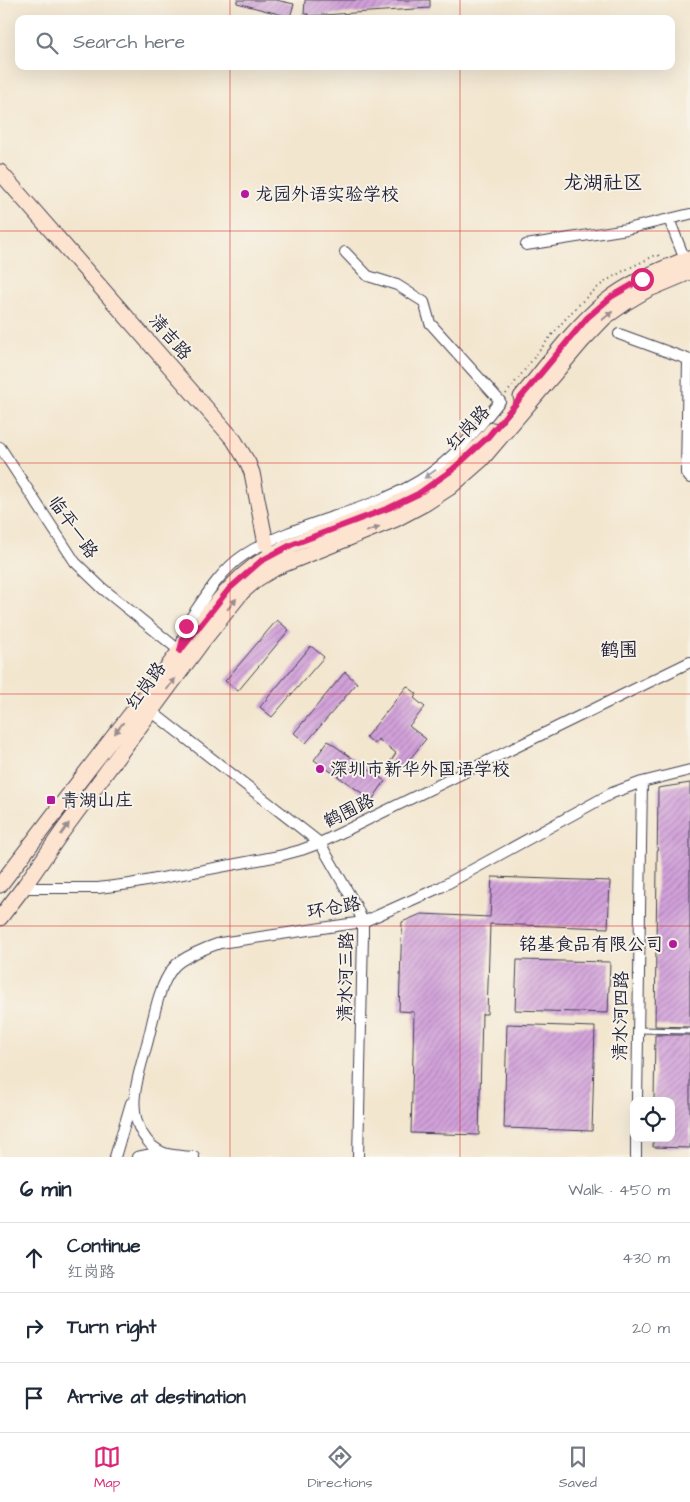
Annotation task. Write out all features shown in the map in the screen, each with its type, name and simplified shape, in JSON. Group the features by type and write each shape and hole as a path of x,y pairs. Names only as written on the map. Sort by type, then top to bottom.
{"main road":[{"name":"清吉路","path":"2,174 234,440 252,473 266,544"},
{"name":"红岗路","path":"0,885 46,823 229,589 261,561 291,545 389,508 418,494 452,470 487,438 580,326 603,303 642,279 688,263"},
{"name":"红岗路","path":"0,918 230,606 257,579 287,562 396,519 438,496 482,459 582,340 605,317 688,263"},
{"path":"23,855 32,854 36,856 39,862 37,869"}],"street":[{"path":"526,245 627,229 690,214"},
{"path":"670,219 688,263"},
{"path":"180,651 186,626 215,584 244,555 293,532 372,504 420,480 457,452 500,401 430,323 424,302 397,285 368,276 345,252"},
{"path":"619,334 689,360 686,473 690,478"},
{"name":"临平一路","path":"0,447 75,562 102,588 180,651"},
{"name":"鹤围路","path":"23,888 98,888 130,884 279,856 320,843 690,662"},
{"name":"清水河三路","path":"151,711 320,843 356,906 362,922 358,1157"},
{"name":"环仓路","path":"194,1157 175,1156 162,1152 149,1144 134,1118 138,1080 165,981 174,966 201,950 220,942 362,922 441,887 612,792 690,770"},
{"name":"清水河四路","path":"637,1097 642,782"},
{"path":"115,1157 138,1080"},
{"path":"636,1142 636,1157"},
{"path":"137,1157 162,1152"}],"lane":[{"path":"637,1030 690,1031"}],"building":[{"path":"237,0 276,0 294,4 291,15 282,15 237,3"},
{"path":"305,0 430,0 430,8 323,15 304,14"},
{"path":"277,620 289,630 238,691 225,681"},
{"path":"311,646 324,657 272,717 260,707"},
{"path":"345,672 357,683 306,743 294,733"},
{"path":"407,686 417,694 414,698 425,707 409,726 426,739 401,770 390,762 396,753 378,739 375,744 366,737"},
{"path":"328,741 385,781 372,800 314,760"},
{"name":"铭基食品有限公司","path":"690,783 690,1027 655,1026 658,788"},
{"path":"492,877 610,881 608,928 490,924 487,1014 482,1014 479,1135 411,1133 414,1012 399,1011 402,922 421,914 490,917"},
{"path":"517,960 610,962 608,1013 515,1010"},
{"path":"507,1024 595,1027 592,1131 504,1128"},
{"path":"655,1035 690,1035 690,1148 653,1147 653,1142 675,1142 675,1097 654,1097"}],"place":[{"name":"龙园外语实验学校","path":"245,194"},
{"name":"深圳市新华外国语学校","path":"320,769"},
{"name":"青湖山庄","path":"51,800"},
{"name":"铭基食品有限公司","path":"673,944"}],"district":[{"name":"龙湖社区","path":"603,183"},
{"name":"鹤围","path":"619,650"}],"route":[{"path":"186,626 180,651 229,589 261,561 278,550 389,508 418,494 442,478 472,454 487,438 587,318 611,297 642,279"}]}
